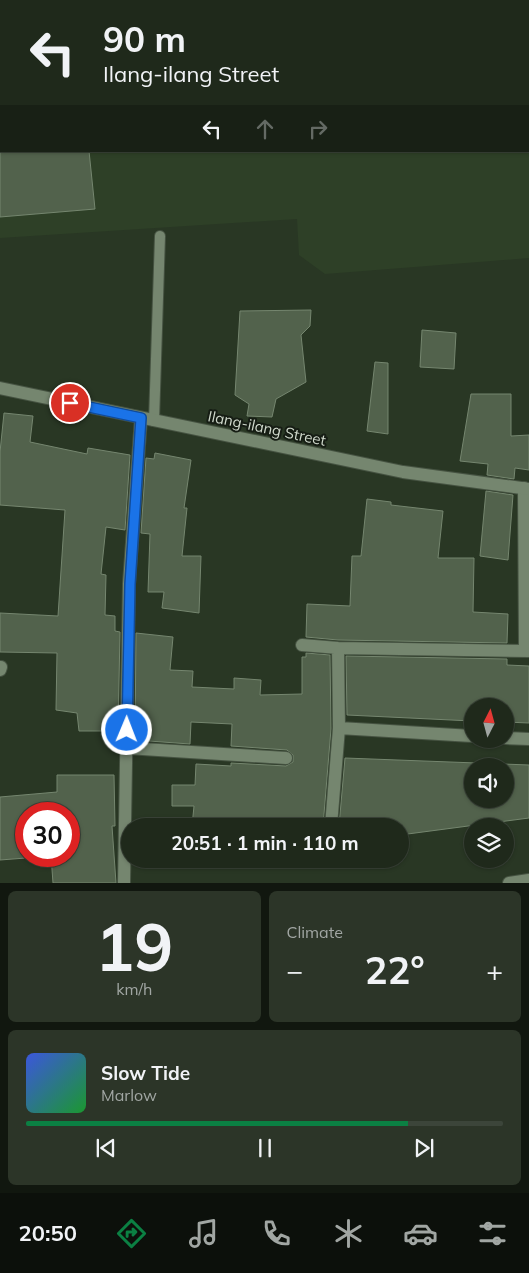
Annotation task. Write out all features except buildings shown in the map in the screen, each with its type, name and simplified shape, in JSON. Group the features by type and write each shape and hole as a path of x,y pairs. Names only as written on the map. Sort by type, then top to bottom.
{"street":[{"name":"Ilang-ilang Street","path":"0,388 403,472 527,488"},
{"path":"124,883 130,584 141,418"},
{"path":"302,645 338,648 527,651 527,488"},
{"path":"332,818 338,728 338,648"},
{"path":"338,728 464,736"},
{"path":"514,738 529,739"},
{"path":"127,748 286,758"},
{"path":"508,883 529,880"}],"lane":[{"path":"154,421 160,236"}],"shaded area":[{"path":"0,152 529,152 529,258 325,274 299,255 297,219 0,238"}],"route":[{"path":"70,403 141,418 130,584 127,730"}]}
